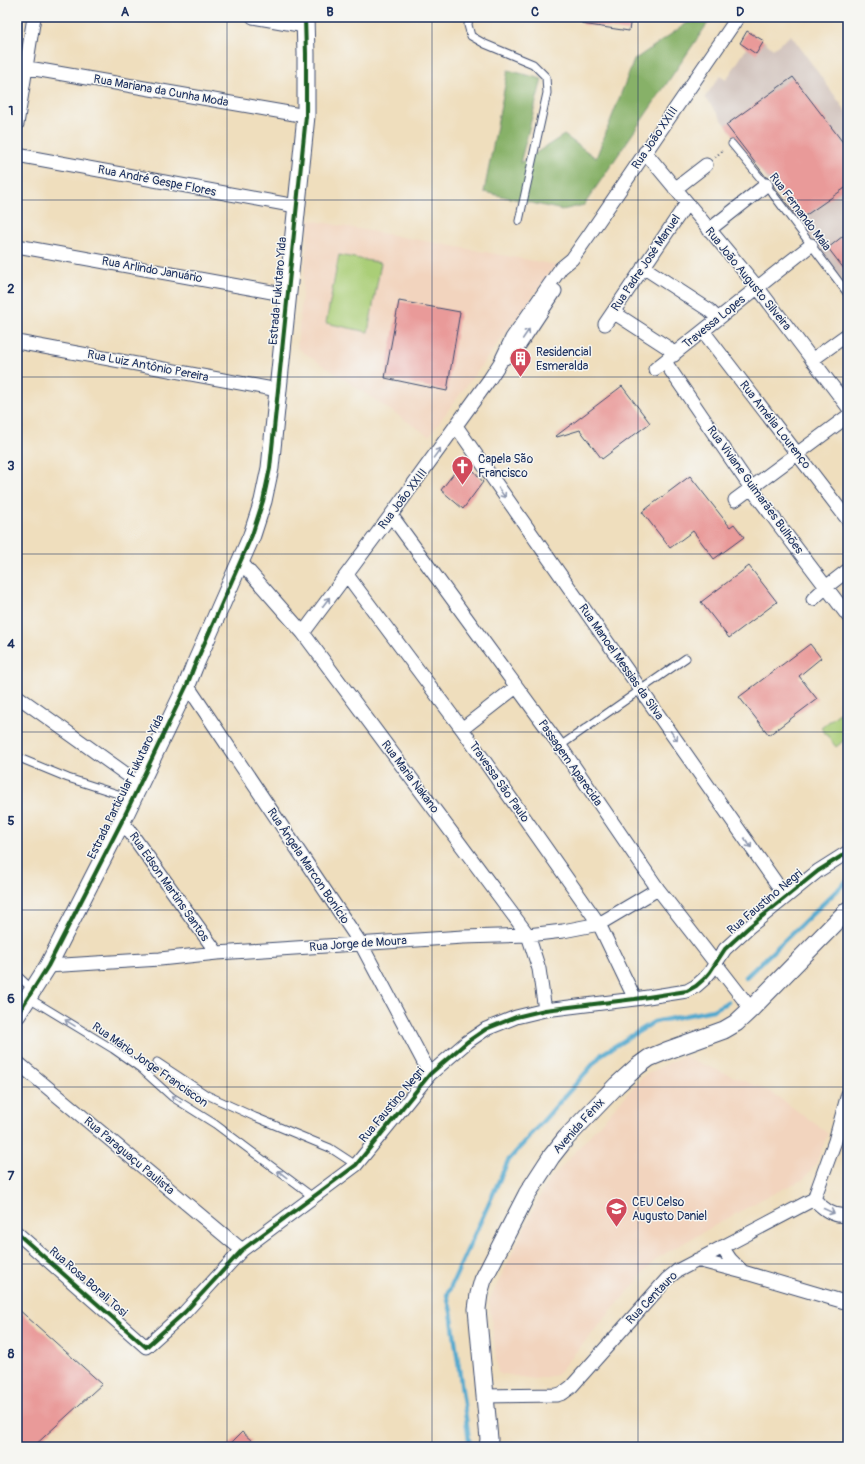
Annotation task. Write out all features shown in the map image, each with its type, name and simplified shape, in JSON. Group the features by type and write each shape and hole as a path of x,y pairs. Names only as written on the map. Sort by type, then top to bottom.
{"street":[{"path":"17,124 21,67 34,17"},
{"path":"253,17 305,21"},
{"name":"Rua João XXIII","path":"303,633 392,515 456,426 500,363 512,338 561,268 572,259 738,17"},
{"name":"Estrada Fukutaro Yida","path":"240,561 252,535 263,501 270,468 287,315 296,206 306,116 305,21"},
{"name":"Rua Mariana da Cunha Moda","path":"21,67 306,116"},
{"name":"Rua João Augusto Silveira","path":"645,152 758,288 848,407"},
{"name":"Rua André Gespe Flores","path":"17,155 296,206"},
{"path":"675,189 706,165"},
{"path":"709,230 766,185"},
{"name":"Rua Padre José Manuel","path":"605,324 687,203"},
{"name":"Travessa Lopes","path":"665,362 812,245"},
{"name":"Rua Arlindo Januário","path":"17,246 288,295"},
{"path":"643,268 709,310 718,319"},
{"name":"Rua Viviane Guimarães Bulhões","path":"614,312 668,347 665,362 751,488 848,616"},
{"name":"Rua Amélia Lourenço","path":"703,331 848,520"},
{"path":"812,360 848,334"},
{"name":"Rua Luiz Antônio Pereira","path":"17,342 278,390"},
{"path":"735,500 848,416"},
{"name":"Rua Manoel Messias da Silva","path":"456,426 786,897"},
{"name":"Passagem Aparecida","path":"392,515 516,688 560,746 658,889 750,1009"},
{"name":"Rua Maria Nakano","path":"240,561 303,633 528,935 539,969 545,1010"},
{"name":"Estrada Particular Fukutaro Yida","path":"17,1016 48,966 122,821 187,685 240,561"},
{"path":"813,599 848,570"},
{"name":"Travessa São Paulo","path":"347,575 462,729 599,924 635,999"},
{"name":"Rua Ângela Marcon Bonício","path":"187,685 361,944 430,1074"},
{"path":"462,729 516,688"},
{"path":"17,696 140,784"},
{"name":"Rua Edson Martins Santos","path":"122,821 216,953"},
{"name":"Rua Faustino Negri","path":"146,1347 185,1312 242,1250 356,1165 430,1074 467,1042 486,1029 516,1017 545,1010 687,991 704,979 725,949 736,938 818,871 848,852"},
{"name":"Rua Jorge de Moura","path":"48,966 216,953 463,937 528,935 563,931 599,924 658,889"},
{"name":"Avenida Fênix","path":"488,1447 489,1439 477,1309 479,1294 483,1280 503,1239 539,1174 551,1157 593,1108 638,1066 649,1058 724,1030 736,1023 848,910"},
{"name":"Rua Paraguaçu Paulista","path":"17,1062 242,1250"},
{"path":"848,1094 835,1141 814,1198 822,1208 833,1214 848,1215"},
{"path":"835,1141 848,1135"},
{"name":"Rua Centauro","path":"485,1396 557,1395 568,1390 666,1278 685,1265 814,1198"},
{"name":"Rua Rosa Borali Tosi","path":"17,1233 146,1347"},
{"path":"722,1247 730,1259 742,1272"},
{"path":"697,1260 848,1303"}],"lane":[{"path":"469,17 468,25 471,36 485,44 533,64 546,77 547,93 519,221"},
{"name":"Rua Fernando Maia","path":"732,144 766,185 848,294"},
{"path":"560,746 686,658"},
{"path":"17,757 68,778 132,800"},
{"name":"Rua Mário Jorge Franciscon","path":"17,975 32,994 140,1068 172,1097 215,1124 313,1197"},
{"path":"158,1062 207,1094 255,1117 330,1148 356,1165"}],"path":[{"path":"706,165 732,144"}],"shaded area":[{"path":"747,31 764,41 773,49 791,35 848,114 848,288 705,97 720,76 726,80 747,48 740,43"},
{"path":"309,220 556,265 429,436 297,348"},
{"name":"CEU Celso Augusto Daniel","path":"683,1056 771,1092 828,1133 816,1164 804,1179 762,1199 657,1258 556,1375 534,1379 498,1373 489,1301 546,1184 643,1076"}],"green space":[{"path":"692,17 712,17 584,205 562,210 484,192 508,70 542,79 520,163 564,135 596,158 634,60 690,21"},
{"path":"339,255 381,263 368,332 326,323"},
{"path":"848,706 848,737 836,747 821,728"}],"building":[{"path":"583,17 631,17 629,31 582,24"},
{"path":"747,31 764,41 756,54 740,43"},
{"path":"793,77 848,149 848,186 799,220 774,187 772,180 766,177 726,125"},
{"path":"848,232 848,274 828,248"},
{"path":"399,301 460,312 447,391 385,378"},
{"path":"622,386 650,423 602,459 580,430 557,437 556,436"},
{"name":"Capela São Francisco","path":"461,464 474,471 483,482 463,509 441,490"},
{"path":"690,476 730,527 734,524 744,537 714,559 693,531 670,548 642,512"},
{"path":"749,566 777,602 729,638 701,602"},
{"path":"810,644 821,658 799,676 817,699 769,735 739,697"},
{"path":"17,1308 102,1384 33,1447 17,1447"},
{"path":"242,1432 252,1441 246,1447 227,1447"}],"waterway":[{"path":"746,977 848,880"},
{"path":"470,1447 451,1312 447,1295 508,1161 602,1054 654,1022 713,1010 728,1002"}],"cycle path":[{"path":"17,1015 48,966 122,821 187,685 252,535 263,501 270,468 306,116 305,17"},
{"path":"17,1233 146,1347 185,1312 242,1250 356,1165 430,1074 467,1042 486,1029 516,1017 545,1010 687,991 704,979 725,949 749,927 818,871 848,852"}],"place":[{"name":"Residencial Esmeralda","path":"521,378"},
{"name":"Capela São Francisco","path":"462,486"},
{"name":"CEU Celso Augusto Daniel","path":"617,1228"}]}
